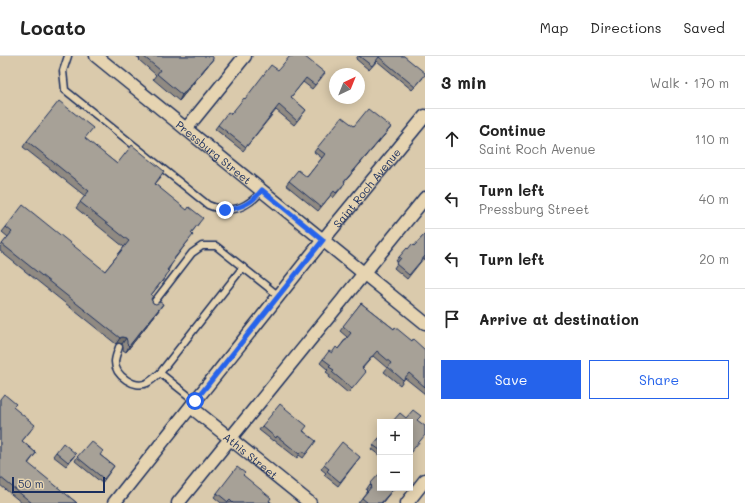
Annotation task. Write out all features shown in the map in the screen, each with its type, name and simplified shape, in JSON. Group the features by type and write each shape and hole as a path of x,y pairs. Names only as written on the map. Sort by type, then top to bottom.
{"street":[{"name":"Pressburg Street","path":"96,56 425,323"},
{"path":"186,129 245,56"},
{"name":"Saint Roch Avenue","path":"114,503 323,240 425,116"},
{"path":"178,503 425,198"},
{"name":"Athis Street","path":"193,404 230,438 310,503"},
{"path":"407,503 425,480"}],"lane":[{"path":"68,56 63,71 65,90 208,205 225,210 239,208 255,200 262,190"},
{"path":"152,305 192,253 202,246 216,246 279,296"},
{"path":"119,347 114,362 119,373 129,382 138,384 147,383 160,373 243,267"},
{"path":"160,373 193,404"}],"building":[{"path":"143,56 211,56 213,59 182,95 157,74 160,70"},
{"path":"290,56 304,56 325,73 315,85 306,78 291,97 306,110 297,121 279,105 246,147 218,125 228,112 231,114 244,98 245,99 271,65 278,70"},
{"path":"359,56 404,56 425,73 425,75 415,87 379,57 372,66"},
{"path":"59,101 93,128 85,138 117,164 132,145 164,171 155,184 187,210 189,207 203,218 191,233 193,235 173,260 174,261 167,270 169,272 151,295 153,296 151,299 153,303 156,304 160,302 163,304 129,346 126,338 120,338 2,244 12,232 6,227 23,205 105,271 129,241 80,202 89,191 27,141"},
{"path":"368,109 391,127 344,182 345,183 336,193 334,191 321,207 289,181 298,170 307,177 325,154 317,148 342,117 354,126"},
{"path":"425,234 425,256 409,275 396,264 401,258 399,257 407,248 408,249 412,244 414,246"},
{"path":"361,303 394,329 395,327 412,341 413,339 425,350 425,387 409,373 403,380 388,367 391,363 377,351 362,368 366,372 352,389 332,372 334,370 329,367 331,365 323,359 329,351 332,353 336,347 338,349 351,333 343,326"},
{"path":"4,394 16,404 13,407 35,425 22,441 36,453 28,463 77,503 32,503 0,477 0,399"},
{"path":"280,404 307,426 303,431 316,441 306,454 302,451 299,454 262,426"},
{"path":"413,410 421,416 417,420 425,426 425,435 413,449 413,419 395,419 400,413 406,418"},
{"path":"377,440 377,448 373,445"},
{"path":"91,441 103,451 100,455 114,466 104,479 77,457"},
{"path":"342,442 360,457 340,482 327,471 329,469 324,465"},
{"path":"63,443 76,454 68,462 56,452"},
{"path":"237,467 245,473 243,475 271,498 269,501 272,503 233,503 230,500 228,502 217,493"},
{"path":"377,476 377,491 391,491 381,503 368,503 362,498 372,486 370,484"}],"route":[{"path":"195,401 323,240 262,190 255,200 239,208 225,210"}]}
